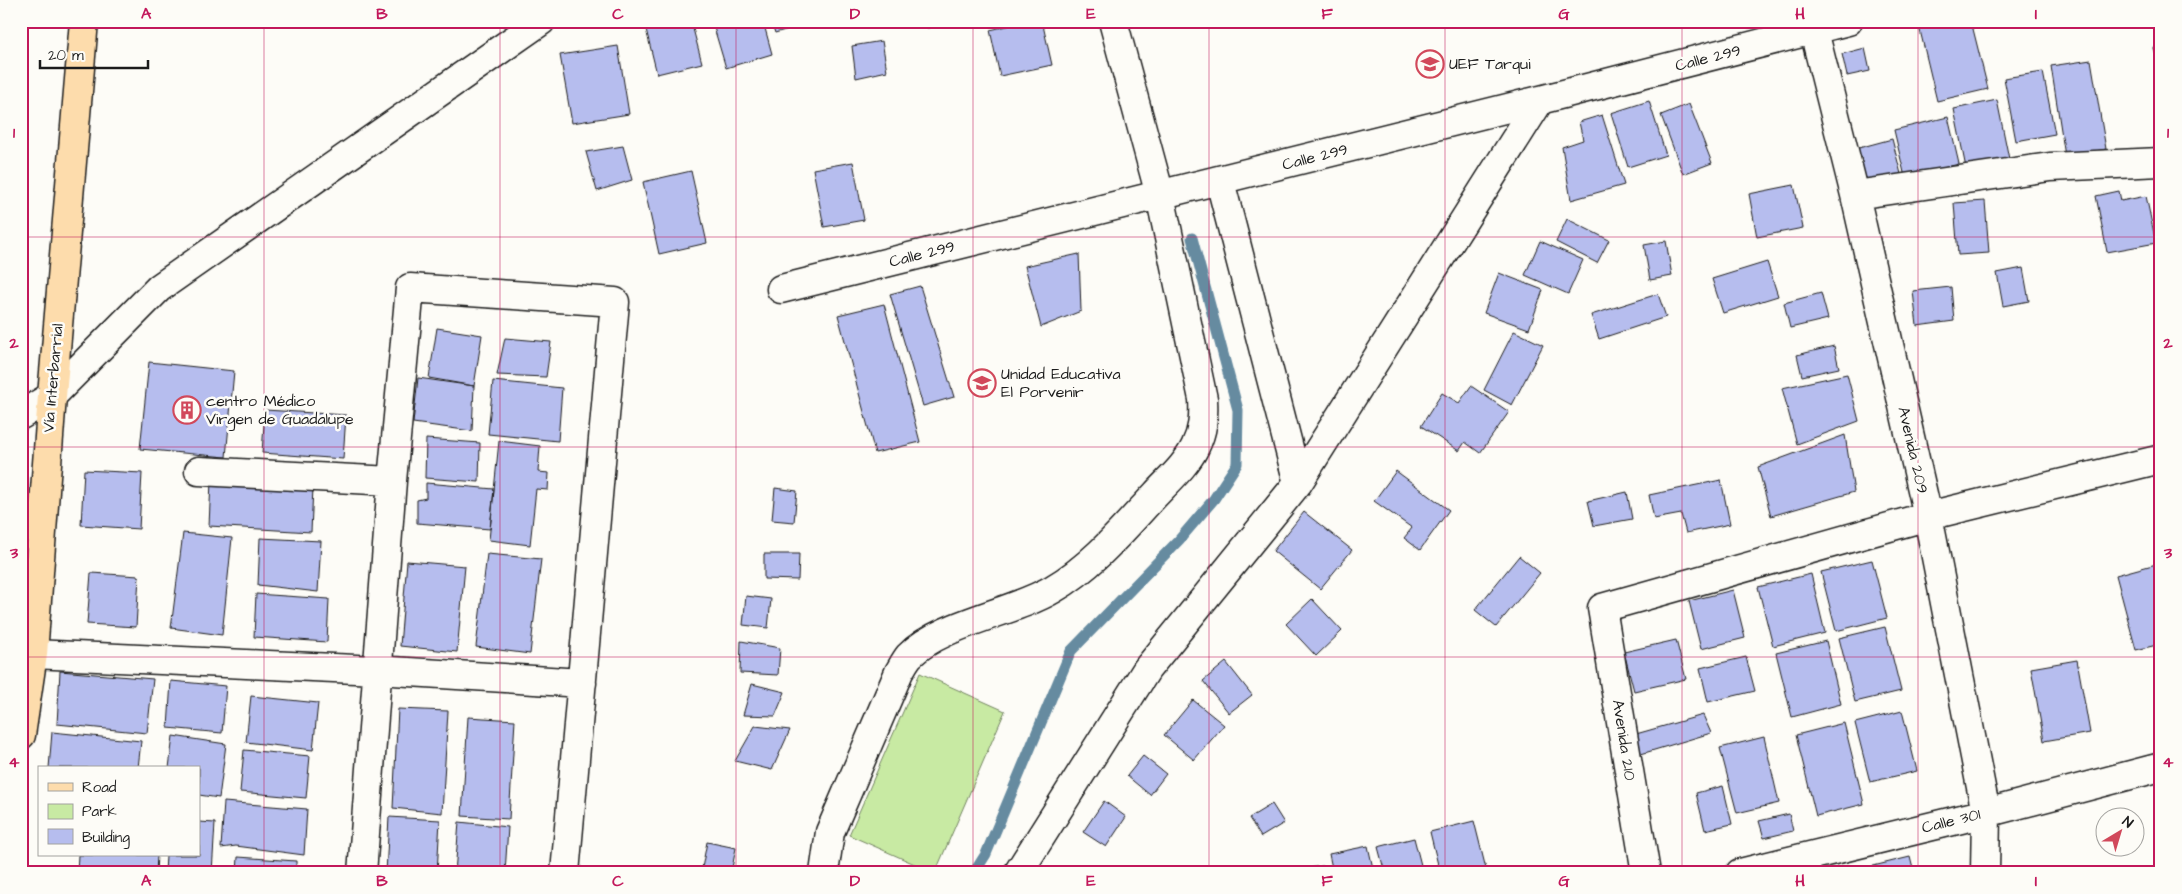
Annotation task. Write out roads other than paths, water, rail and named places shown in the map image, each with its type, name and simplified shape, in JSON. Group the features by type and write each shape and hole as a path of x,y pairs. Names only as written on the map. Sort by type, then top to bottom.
{"main road":[{"name":"Vía Interbarrial","path":"21,735 33,654 52,396 84,21"}],"street":[{"path":"21,416 52,396 159,288 541,21"},
{"path":"824,873 830,832 899,672 909,657 920,647 950,631 1054,589 1082,569 1126,526 1180,468 1194,449 1204,420 1203,399 1160,195 1113,21"},
{"name":"Calle 299","path":"781,289 1220,181 1848,21"},
{"name":"Avenida 209","path":"1814,31 1855,195 1928,516 1986,813 1985,873"},
{"path":"1018,873 1147,669 1298,483 1540,100"},
{"path":"1855,195 2050,167 2161,162"},
{"path":"1220,181 1298,483"},
{"path":"362,873 392,481 410,288 615,302 565,873"},
{"path":"1928,516 2161,459"},
{"path":"199,471 392,481"},
{"name":"Avenida 210","path":"1646,873 1602,608 1928,516"},
{"path":"33,654 377,670 582,683"},
{"name":"Calle 301","path":"1740,873 1986,813 2161,767"}],"waterway":[{"path":"974,873 986,854 1071,651 1179,540 1214,499 1237,464 1238,410 1192,238"}],"place":[{"name":"UEF Tarqui","path":"1430,64"},
{"name":"Unidad Educativa El Porvenir","path":"982,383"},
{"name":"centro Médico Virgen de Guadalupe","path":"187,410"}]}
